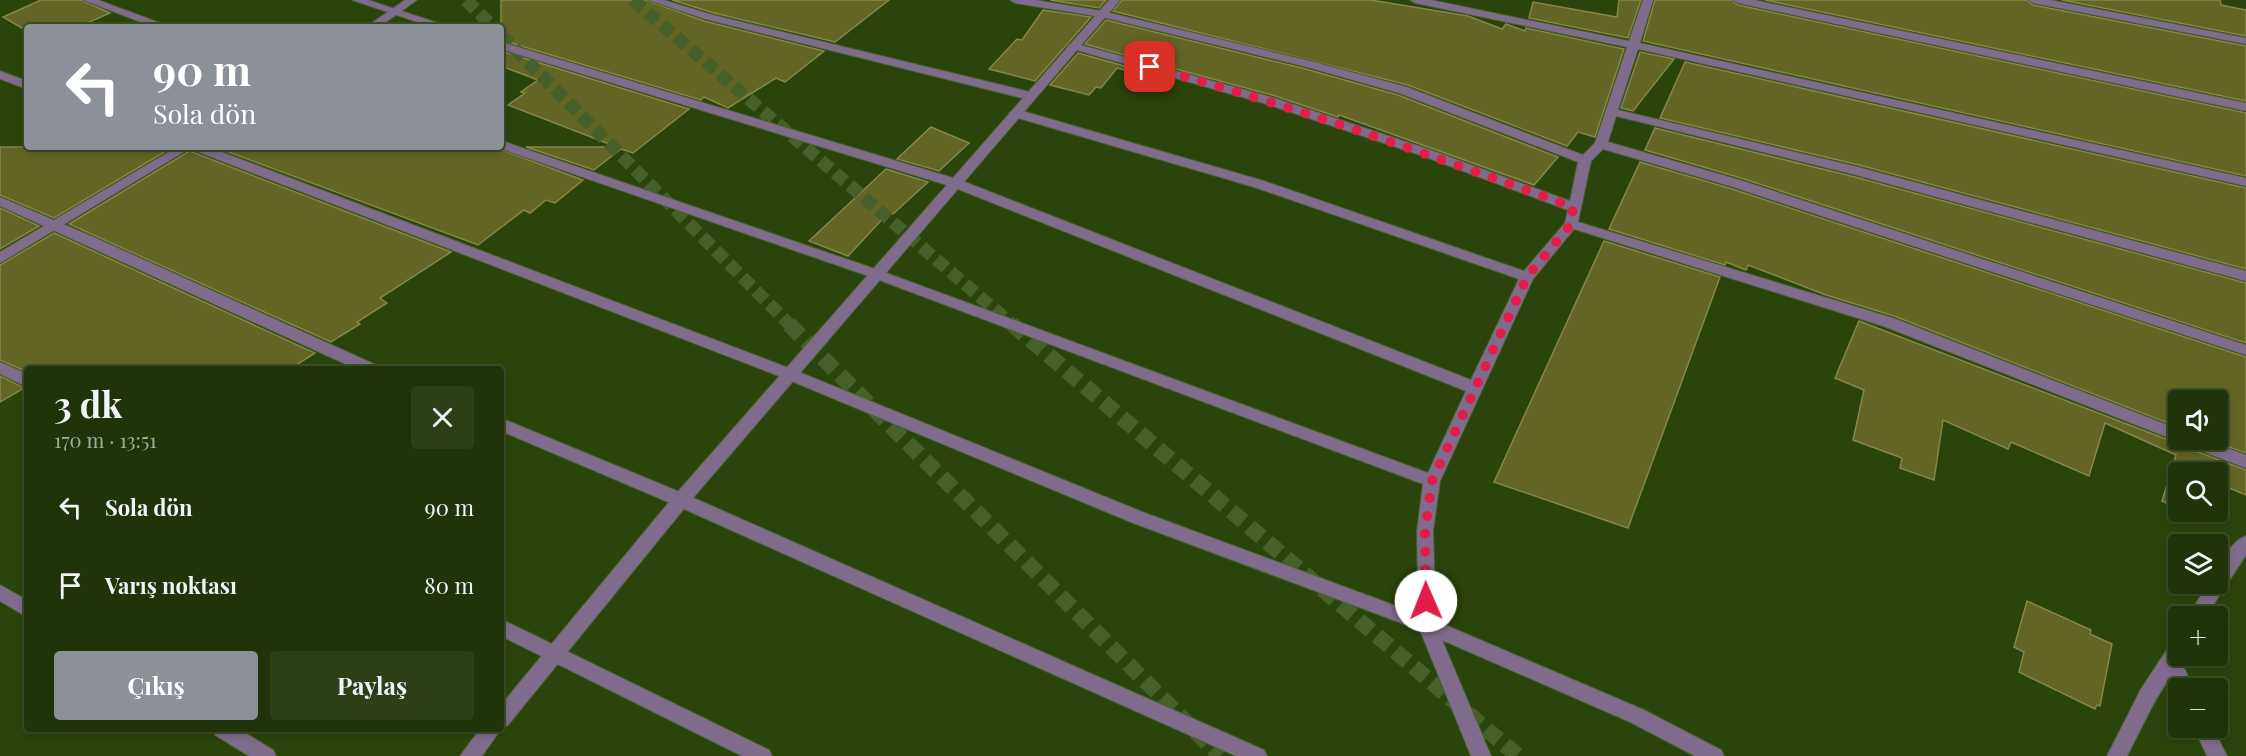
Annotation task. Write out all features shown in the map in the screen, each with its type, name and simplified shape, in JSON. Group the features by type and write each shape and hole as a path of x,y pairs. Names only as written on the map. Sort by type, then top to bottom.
{"street":[{"path":"88,0 156,24"},
{"path":"357,0 434,24"},
{"path":"376,24 412,0"},
{"path":"653,0 709,17 1030,96"},
{"path":"1015,0 1102,14 1306,63 1403,90 1585,160"},
{"path":"504,715 681,500 1115,0"},
{"path":"1415,0 1633,45 2246,182"},
{"path":"1481,756 1427,625 1425,531 1432,481 1527,277 1571,224 1585,160 1601,144 1648,0"},
{"path":"1738,0 2246,107"},
{"path":"2033,0 2246,41"},
{"path":"504,46 955,183 1475,388"},
{"path":"1073,46 1278,104 1424,152 1573,207"},
{"path":"0,75 24,84"},
{"path":"1612,112 1858,171 2246,276"},
{"path":"1015,113 1259,184 1527,277"},
{"path":"1601,144 1735,183 2246,350"},
{"path":"504,146 876,274 1432,481"},
{"path":"0,258 181,150"},
{"path":"204,150 789,374 1139,518 1427,625 1637,716 1714,756"},
{"path":"0,201 57,225 290,335 364,366"},
{"path":"1571,224 1888,322 2168,431"},
{"path":"0,367 24,379"},
{"path":"504,425 681,500 1257,756"},
{"path":"2215,450 2246,462"},
{"path":"2204,606 2246,543"},
{"path":"0,592 24,607"},
{"path":"504,629 762,756"},
{"path":"2117,756 2148,695 2168,663"},
{"path":"227,732 266,756"},
{"path":"470,756 490,732"},
{"path":"2209,738 2217,756"}],"building":[{"path":"41,0 81,0 110,13 85,24 24,24 24,29 3,17"},
{"path":"501,0 646,0 704,21 824,51 785,82 776,78 728,108 704,97 701,100 504,41 504,24 501,24"},
{"path":"672,0 889,0 835,42 714,13"},
{"path":"1050,0 1106,0 1099,8"},
{"path":"1122,0 1371,0 1468,16 1502,29 1506,24 1525,31 1526,28 1624,49 1595,137 1578,132 1567,146 1408,85 1113,11"},
{"path":"1619,0 1641,0 1628,38 1529,18 1533,2 1617,17"},
{"path":"1655,0 1731,0 1738,5 2246,113 2246,176 1643,41"},
{"path":"1765,0 2026,0 2033,5 2246,46 2246,101"},
{"path":"2062,0 2220,0 2221,5 2246,10 2246,36"},
{"path":"1043,10 1091,17 1035,81 989,69 1017,39 1022,40"},
{"path":"1106,20 1302,68 1398,95 1558,157 1534,185 1339,115 1338,117 1272,95 1172,68 1156,60 1153,63 1085,44"},
{"path":"504,52 689,109 633,153 621,149 594,170 526,147 617,147 508,105 538,80 504,67"},
{"path":"1640,52 1674,59 1633,111 1621,108"},
{"path":"1078,53 1135,69 1132,72 1117,68 1101,88 1096,87 1089,95 1050,85"},
{"path":"1685,62 2246,188 2246,269 1859,165 1660,118"},
{"path":"931,127 969,143 939,171 897,159"},
{"path":"1655,128 1855,177 2246,283 2246,343 1741,178 1645,150"},
{"path":"0,147 24,147 24,150 168,150 54,218 0,195"},
{"path":"191,150 451,252 380,298 387,303 357,322 360,324 331,342 69,224"},
{"path":"223,150 502,150 583,180 555,203 546,200 530,213 524,210 478,245"},
{"path":"1640,162 1729,188 2246,357 2246,453 2228,447 2228,390 2168,390 2168,423 1894,316 1826,295 1748,265 1746,270 1726,262 1725,265 1609,229"},
{"path":"886,169 928,182 893,214 888,213 848,256 809,241"},
{"path":"0,208 39,226 0,249"},
{"path":"54,233 315,353 295,366 24,366 24,371 0,360 0,265"},
{"path":"1604,241 1720,277 1628,528 1494,482"},
{"path":"1859,321 2168,440 2168,450 2193,450 2225,462 2174,462 2176,455 2105,423 2089,476 2011,442 2008,449 1943,420 1934,480 1900,468 1902,458 1853,440 1864,390 1835,378"},
{"path":"0,376 24,388 0,402"},
{"path":"2228,463 2246,470 2246,495 2228,488"},
{"path":"2168,481 2168,504 2162,501"},
{"path":"2027,601 2091,630 2090,634 2112,644 2100,706 2097,705 2095,709 2019,672 2024,652 2014,647"}],"tunnel":[{"path":"466,0 490,24"},
{"path":"633,0 1014,326"},
{"path":"504,38 791,326"},
{"path":"789,324 1220,756"},
{"path":"1012,324 1518,756"}],"route":[{"path":"1150,67 1267,100 1424,152 1573,207 1571,224 1527,277 1432,481 1425,531 1426,601"}]}
